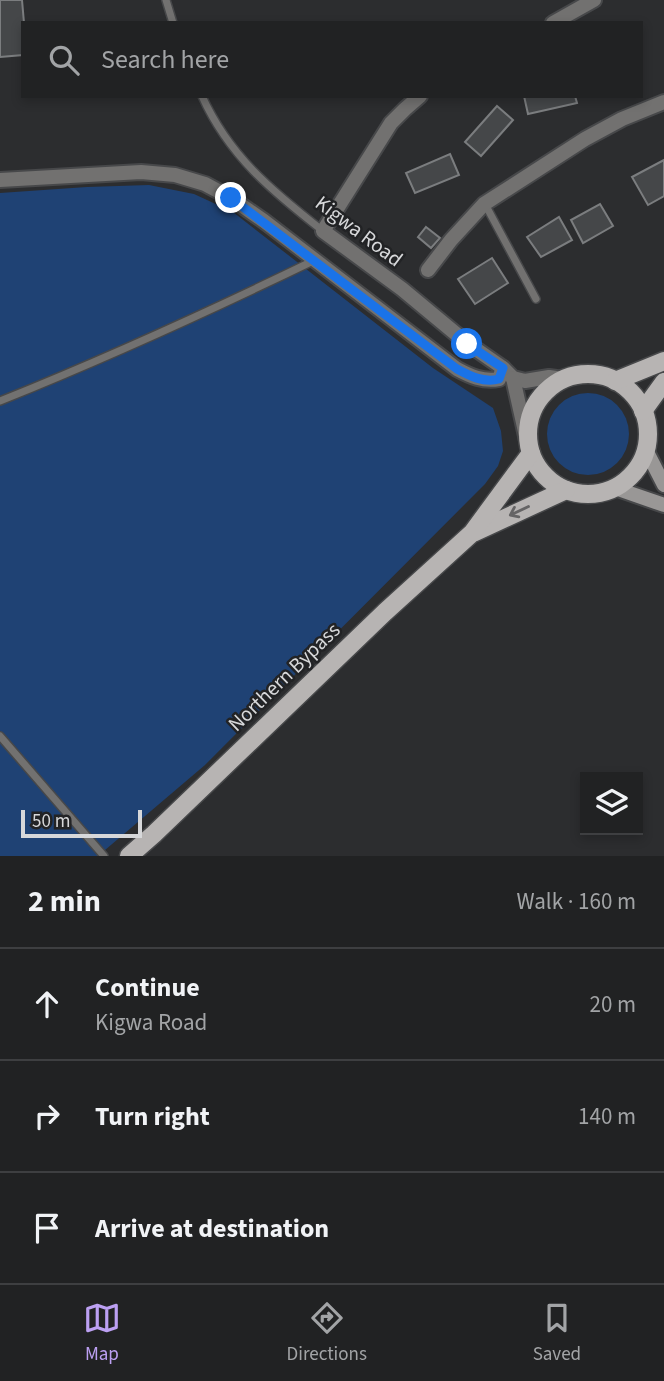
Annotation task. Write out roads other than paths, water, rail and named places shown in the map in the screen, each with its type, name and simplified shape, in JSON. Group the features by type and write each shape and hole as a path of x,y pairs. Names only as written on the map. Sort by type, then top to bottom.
{"main road":[{"path":"615,381 664,361"},
{"path":"586,374 615,381 627,388 643,411 647,420 646,450 631,476 615,488 590,495 573,493 557,486 543,475 533,461 529,449 528,428 532,411 541,396 563,379 586,374"},
{"path":"643,411 664,382"},
{"path":"472,533 529,449"},
{"path":"646,450 664,485"},
{"path":"615,488 664,505"},
{"path":"472,533 566,490"},
{"name":"Northern Bypass","path":"129,856 384,612 472,533"}],"street":[{"path":"557,21 594,0"},
{"path":"323,231 391,123 418,98"},
{"path":"428,270 484,204 585,139 622,119 664,102"},
{"path":"0,180 141,172 175,175 205,184 231,198 457,369 472,377 490,381 508,373"},
{"name":"Kigwa Road","path":"323,231 508,373"},
{"path":"508,373 525,381 549,377 563,379"},
{"path":"508,373 529,449"}],"lane":[{"path":"166,0 172,21"},
{"name":"Kigwa Road","path":"203,98 210,115 231,147 284,200 323,231"},
{"path":"484,204 536,299"},
{"path":"0,401 237,298 315,260"},
{"path":"0,736 104,856"}]}
